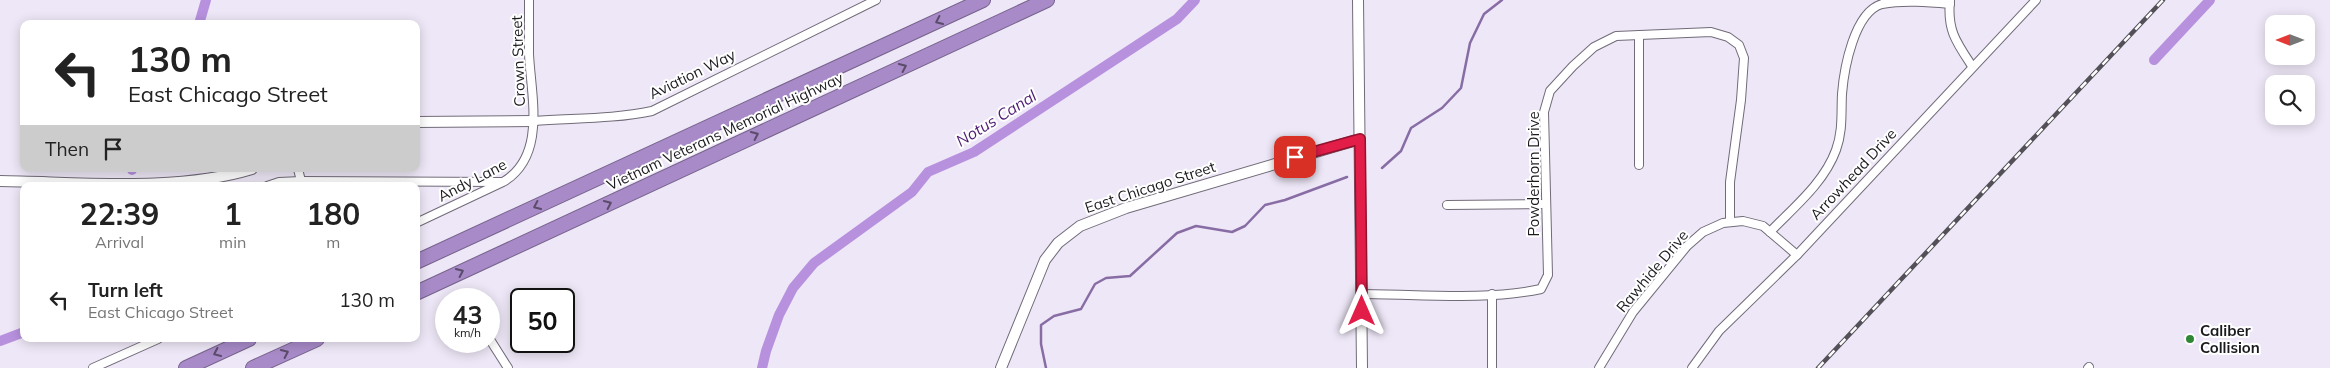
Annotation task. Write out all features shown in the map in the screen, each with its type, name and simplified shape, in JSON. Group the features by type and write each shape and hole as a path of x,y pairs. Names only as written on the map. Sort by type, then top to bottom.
{"highway":[{"name":"Vietnam Veterans Memorial Highway","path":"420,260 983,0"},
{"name":"Vietnam Veterans Memorial Highway","path":"420,290 1047,0"},
{"path":"186,368 242,342"},
{"path":"253,368 310,342"}],"street":[{"name":"Crown Street","path":"530,0 529,55 534,121"},
{"name":"Aviation Way","path":"420,122 534,121 594,116 621,117 652,111 876,0"},
{"path":"1358,0 1362,368"},
{"name":"Arrowhead Drive","path":"1692,368 1720,331 1797,255 1972,66 2036,0"},
{"path":"1770,232 1822,177 1836,150 1842,125 1846,63 1865,16 1880,4 1897,1 1950,2 1949,17 1952,35 1972,66"},
{"name":"Powderhorn Drive","path":"1361,294 1492,294 1522,293 1541,289 1548,275 1547,167 1544,112 1550,91 1594,47 1616,36 1711,32 1728,37 1739,46 1744,58 1741,100 1732,149 1730,222"},
{"path":"1639,35 1640,165"},
{"name":"Andy Lane","path":"420,220 514,176 522,166 528,151 534,121"},
{"name":"East Chicago Street","path":"1001,368 1045,260 1058,244 1080,226 1126,208 1360,139"},
{"path":"178,182 229,176 242,172"},
{"path":"299,172 301,181"},
{"path":"0,181 85,182"},
{"path":"280,182 503,182"},
{"path":"1447,205 1546,204"},
{"name":"Rawhide Drive","path":"1599,368 1633,312 1687,246 1703,232 1730,222 1743,221 1763,226 1797,255"},
{"path":"1492,294 1492,368"},
{"path":"93,368 151,342"},
{"path":"498,353 508,368"}],"waterway":[{"path":"200,20 206,0"},
{"name":"Notus Canal","path":"762,368 779,315 793,288 814,263 912,192 928,172 974,152 1177,19 1195,0"},
{"path":"1382,168 1401,151 1411,128 1442,108 1461,88 1470,43 1484,14 1502,0"},
{"path":"2154,60 2210,0"},
{"path":"1046,368 1041,344 1041,325 1054,316 1081,309 1095,284 1106,278 1130,276 1177,233 1196,226 1232,232 1245,226 1265,205 1285,200 1347,177"},
{"path":"0,341 20,334"}],"railway":[{"path":"1818,368 2163,0"}],"place":[{"name":"Caliber Collision","path":"2190,339"}],"route":[{"path":"1295,157 1360,139 1362,311"}]}
